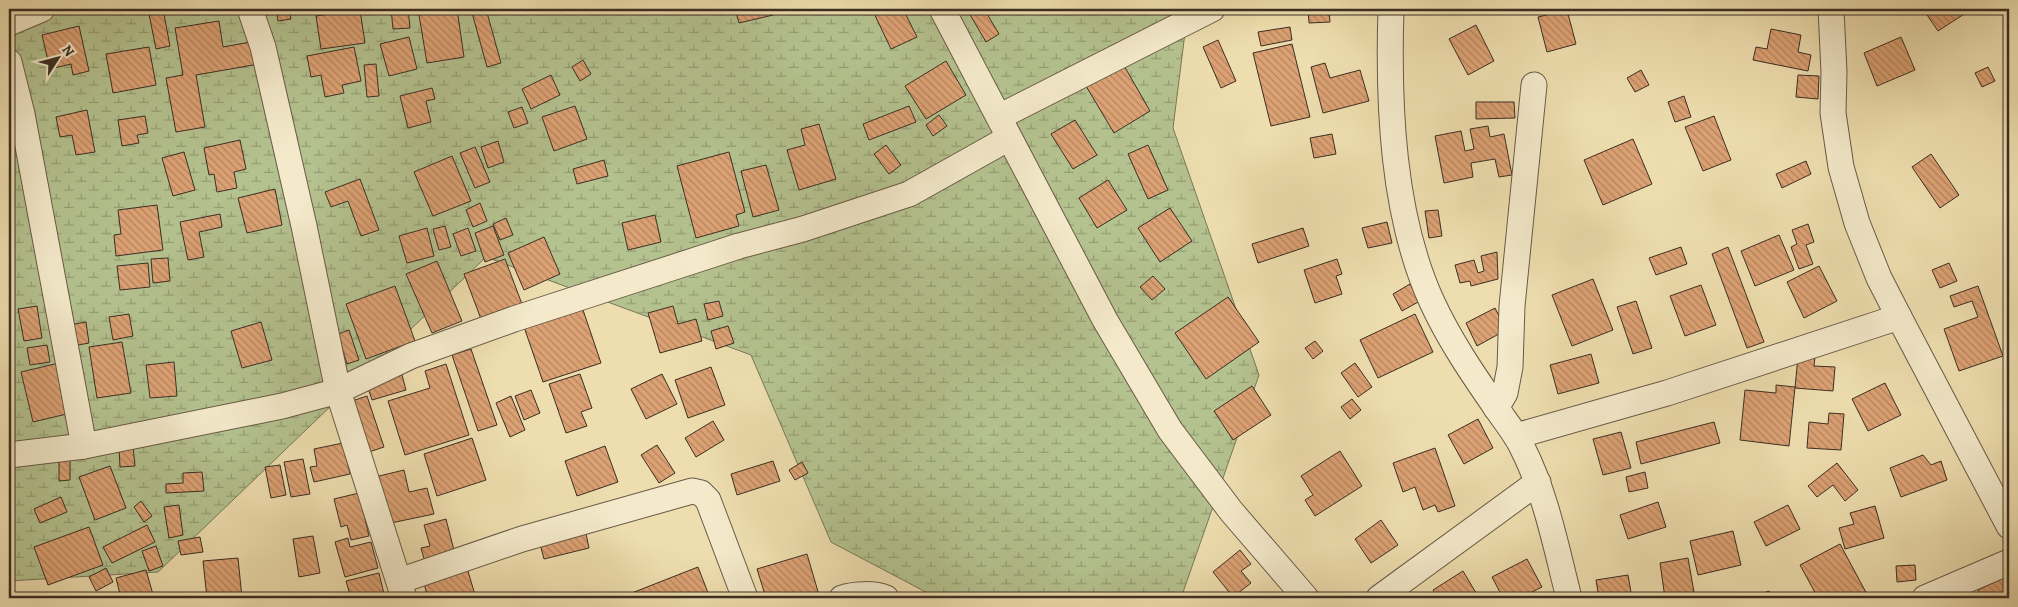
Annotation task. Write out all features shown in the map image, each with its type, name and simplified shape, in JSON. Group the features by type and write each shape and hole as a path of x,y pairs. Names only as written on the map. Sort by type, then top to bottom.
{"street":[{"path":"9,23 42,9"},
{"path":"250,9 263,47 304,226 338,391 402,590 522,539 692,491 701,494 708,500 745,598"},
{"path":"942,9 1105,320 1170,430 1231,511 1306,598"},
{"path":"9,455 84,446 282,406 338,391 411,356 514,319 739,246 813,226 909,194 1004,127 1212,9"},
{"path":"1392,9 1390,60 1396,164 1413,248 1432,302 1457,348 1516,436 1538,482 1568,598"},
{"path":"1831,9 1834,72 1833,113 1841,167 1857,223 1879,278 2009,526"},
{"path":"9,62 22,114 84,446"},
{"path":"1496,408 1505,393 1510,367 1512,306 1534,85"},
{"path":"1516,436 1667,393 1899,317"},
{"path":"1380,598 1538,482"},
{"path":"1925,598 2009,562"},
{"path":"842,598 879,595 886,598"}],"green space":[{"path":"9,9 1188,9 1173,128 1259,375 1181,598 937,598 831,542 751,355 486,257 158,572 9,581"}],"building":[{"path":"148,9 163,9 170,46 156,49"},
{"path":"195,9 227,9 197,15"},
{"path":"276,9 289,9 291,19 278,21"},
{"path":"391,9 408,9 410,28 393,29"},
{"path":"418,9 457,9 464,57 427,63"},
{"path":"471,9 486,9 501,63 487,67"},
{"path":"735,9 772,9 773,15 739,23"},
{"path":"872,9 903,9 917,37 891,49"},
{"path":"977,9 984,9 999,34 986,42 969,13"},
{"path":"1308,9 1329,9 1330,22 1309,23"},
{"path":"1923,9 1972,9 1938,31"},
{"path":"360,10 365,43 321,49 316,16"},
{"path":"1567,10 1576,44 1547,52 1538,17"},
{"path":"219,21 223,47 256,41 259,64 196,75 205,127 176,132 166,78 183,75 175,28"},
{"path":"1476,25 1494,61 1468,75 1449,39"},
{"path":"79,26 89,71 73,75 71,64 50,69 42,35"},
{"path":"1290,27 1292,40 1261,46 1258,32"},
{"path":"1771,29 1801,35 1798,52 1811,55 1808,71 1753,60 1756,47 1767,49"},
{"path":"409,37 417,69 389,76 380,44"},
{"path":"1901,37 1915,70 1877,86 1864,53"},
{"path":"1218,40 1236,81 1221,88 1203,47"},
{"path":"1292,44 1310,117 1271,126 1253,53"},
{"path":"149,47 156,85 113,93 106,54"},
{"path":"354,47 361,81 342,85 344,93 325,97 321,75 311,77 307,56"},
{"path":"583,60 591,74 580,81 572,67"},
{"path":"946,61 966,95 926,119 905,86"},
{"path":"1325,63 1330,78 1360,70 1369,101 1323,113 1311,67"},
{"path":"376,64 379,96 367,97 364,65"},
{"path":"1123,64 1150,111 1114,133 1086,86"},
{"path":"1988,67 1995,81 1982,87 1975,73"},
{"path":"1641,70 1649,85 1635,92 1627,78"},
{"path":"551,75 560,95 531,109 522,89"},
{"path":"1798,75 1819,76 1818,99 1796,97"},
{"path":"432,88 435,99 426,101 431,122 408,128 400,96"},
{"path":"1684,96 1691,117 1675,122 1668,102"},
{"path":"1476,102 1514,102 1515,118 1476,119"},
{"path":"575,106 587,139 554,151 542,117"},
{"path":"909,106 916,122 869,140 863,124"},
{"path":"522,107 528,123 514,128 508,112"},
{"path":"87,110 95,152 76,155 72,135 60,137 56,117"},
{"path":"939,115 947,126 933,136 926,125"},
{"path":"145,116 148,133 137,135 139,143 122,146 118,120"},
{"path":"1714,116 1731,160 1703,171 1685,127"},
{"path":"1075,120 1097,155 1073,169 1051,134"},
{"path":"819,124 836,179 799,190 787,150 805,145 801,129"},
{"path":"1488,126 1490,137 1504,134 1512,175 1499,177 1495,159 1471,163 1473,177 1444,183 1435,136 1461,131 1465,151 1474,149 1470,129"},
{"path":"1332,134 1336,154 1314,158 1310,138"},
{"path":"1633,139 1652,184 1603,205 1584,160"},
{"path":"240,140 246,169 234,172 237,188 217,192 214,174 209,175 204,148"},
{"path":"498,141 504,162 488,168 481,147"},
{"path":"886,145 901,165 889,174 874,154"},
{"path":"1148,145 1168,190 1148,199 1128,154"},
{"path":"475,147 490,182 475,188 460,153"},
{"path":"184,152 195,190 173,196 162,158"},
{"path":"729,152 745,212 736,215 739,226 696,238 677,166"},
{"path":"1931,154 1959,195 1940,208 1912,167"},
{"path":"452,156 471,201 433,216 414,172"},
{"path":"604,160 608,176 577,184 573,169"},
{"path":"1806,161 1811,174 1782,188 1776,174"},
{"path":"766,165 779,210 753,217 741,171"},
{"path":"360,179 379,230 361,236 348,201 331,207 325,192"},
{"path":"1108,180 1127,210 1097,228 1079,198"},
{"path":"275,189 282,225 247,233 238,198"},
{"path":"480,203 487,221 473,227 466,210"},
{"path":"157,205 163,250 116,256 114,235 121,234 118,210"},
{"path":"1170,208 1192,241 1160,262 1138,228"},
{"path":"1438,210 1442,236 1429,238 1425,211"},
{"path":"220,214 222,227 199,232 204,257 188,260 180,222"},
{"path":"655,215 661,242 628,250 622,223"},
{"path":"506,218 513,235 500,240 493,224"},
{"path":"1387,222 1392,243 1368,248 1362,228"},
{"path":"1808,224 1814,242 1806,245 1813,264 1799,269 1791,247 1797,244 1792,230"},
{"path":"445,226 451,247 439,250 433,229"},
{"path":"493,226 504,255 485,262 475,233"},
{"path":"427,228 434,256 407,263 399,236"},
{"path":"468,228 476,251 461,256 453,234"},
{"path":"1303,228 1309,246 1258,263 1252,244"},
{"path":"1779,235 1794,270 1755,286 1741,251"},
{"path":"544,237 560,274 524,290 508,253"},
{"path":"1681,247 1687,264 1656,275 1649,258"},
{"path":"1728,247 1764,342 1747,348 1712,254"},
{"path":"1497,252 1498,279 1471,286 1470,281 1460,283 1455,265 1474,260 1478,273 1484,271 1481,256"},
{"path":"168,258 170,281 153,283 151,259"},
{"path":"505,259 522,304 481,319 464,274"},
{"path":"1337,259 1342,274 1336,276 1342,294 1315,303 1304,270"},
{"path":"437,261 462,321 432,333 406,274"},
{"path":"148,263 150,287 120,290 117,266"},
{"path":"1949,263 1957,281 1940,288 1932,270"},
{"path":"1819,266 1837,301 1804,318 1787,282"},
{"path":"1153,276 1165,289 1152,300 1140,287"},
{"path":"1593,279 1613,330 1572,346 1552,295"},
{"path":"1410,284 1420,301 1402,311 1393,294"},
{"path":"1701,285 1716,325 1685,336 1670,296"},
{"path":"395,286 415,341 366,359 346,304"},
{"path":"1978,286 2003,356 1959,371 1944,329 1978,317 1972,301 1954,307 1950,296"},
{"path":"1228,297 1259,342 1206,379 1175,333"},
{"path":"719,301 723,316 708,320 704,304"},
{"path":"1636,301 1652,348 1633,354 1617,307"},
{"path":"37,306 42,338 24,341 18,309"},
{"path":"673,306 678,324 696,319 702,341 660,353 648,313"},
{"path":"582,307 601,363 543,382 524,327"},
{"path":"1495,308 1506,330 1477,346 1466,323"},
{"path":"129,314 133,336 113,340 109,317"},
{"path":"1415,314 1433,352 1378,378 1360,340"},
{"path":"86,322 89,343 73,346 69,325"},
{"path":"261,322 272,360 242,368 231,331"},
{"path":"728,326 734,343 716,349 711,331"},
{"path":"349,330 359,360 347,364 338,334"},
{"path":"1315,341 1323,351 1313,359 1305,348"},
{"path":"122,342 131,393 97,398 89,347"},
{"path":"47,345 50,362 30,365 27,348"},
{"path":"471,349 497,425 478,431 452,355"},
{"path":"1591,354 1599,383 1558,394 1550,365"},
{"path":"1798,356 1815,357 1814,366 1835,367 1833,391 1795,388"},
{"path":"174,362 177,396 150,398 146,365"},
{"path":"59,363 71,413 33,422 21,372"},
{"path":"1355,363 1372,387 1358,397 1341,373"},
{"path":"446,364 469,435 405,455 388,401 430,388 425,371"},
{"path":"711,367 725,405 688,418 675,380"},
{"path":"580,374 592,408 581,412 587,426 566,433 549,384"},
{"path":"662,374 677,404 646,419 631,389"},
{"path":"402,375 406,390 372,400 367,385"},
{"path":"1885,383 1901,415 1868,431 1852,399"},
{"path":"1776,385 1795,387 1789,446 1740,440 1745,390 1776,393"},
{"path":"1252,386 1271,415 1233,440 1214,411"},
{"path":"531,390 540,413 524,420 515,396"},
{"path":"367,396 384,447 369,452 352,401"},
{"path":"511,396 525,430 510,437 496,403"},
{"path":"1352,399 1361,410 1350,419 1341,407"},
{"path":"1829,413 1844,414 1841,450 1807,448 1809,422 1828,424"},
{"path":"1478,419 1493,448 1464,464 1448,435"},
{"path":"713,421 724,440 696,457 685,438"},
{"path":"1714,422 1720,443 1641,464 1636,442"},
{"path":"1621,432 1631,468 1603,475 1593,439"},
{"path":"472,438 486,480 437,496 424,454"},
{"path":"343,443 350,474 314,482 310,467 317,466 314,449"},
{"path":"657,445 675,473 659,483 641,455"},
{"path":"133,446 135,466 120,467 119,447"},
{"path":"605,446 618,482 577,496 565,461"},
{"path":"1435,448 1455,506 1438,512 1435,505 1423,510 1415,487 1403,492 1393,463"},
{"path":"1340,451 1362,486 1315,516 1305,500 1313,495 1301,476"},
{"path":"1923,455 1931,465 1941,461 1947,480 1901,497 1890,468"},
{"path":"59,459 70,459 70,480 59,481"},
{"path":"303,459 310,494 291,497 284,462"},
{"path":"773,461 780,481 737,495 731,474"},
{"path":"802,462 808,473 795,480 789,470"},
{"path":"1837,463 1858,490 1845,501 1833,485 1817,497 1808,486"},
{"path":"280,465 286,495 271,498 265,467"},
{"path":"110,466 126,508 95,520 79,477"},
{"path":"404,470 409,492 427,488 434,514 386,524 375,477"},
{"path":"202,472 204,491 166,493 166,484 183,483 183,473"},
{"path":"1645,472 1648,488 1629,492 1626,477"},
{"path":"359,493 369,536 351,540 347,525 341,527 334,499"},
{"path":"61,497 67,512 40,523 34,509"},
{"path":"141,501 152,516 144,522 134,507"},
{"path":"1658,502 1666,527 1628,539 1620,515"},
{"path":"179,505 183,535 169,538 164,507"},
{"path":"1788,505 1800,529 1766,546 1754,522"},
{"path":"1875,506 1884,538 1845,549 1839,528 1854,524 1850,513"},
{"path":"446,519 456,558 426,566 421,548 430,546 424,525"},
{"path":"1381,520 1398,545 1371,563 1355,539"},
{"path":"147,525 155,542 112,563 103,547"},
{"path":"89,527 103,565 48,585 34,547"},
{"path":"585,529 589,548 544,559 539,540"},
{"path":"1733,531 1741,565 1698,575 1690,541"},
{"path":"313,536 320,573 299,577 293,539"},
{"path":"200,537 203,552 181,555 178,541"},
{"path":"348,538 350,547 371,542 378,568 345,577 335,542"},
{"path":"1840,544 1869,598 1818,598 1800,565"},
{"path":"156,546 163,566 149,571 142,551"},
{"path":"1240,550 1251,564 1241,571 1251,583 1233,597 1213,572"},
{"path":"807,554 819,595 809,598 766,598 757,569"},
{"path":"238,558 242,598 207,598 203,561"},
{"path":"1688,558 1695,598 1665,598 1660,563"},
{"path":"1527,559 1542,587 1520,598 1503,598 1492,577"},
{"path":"1915,565 1916,580 1897,582 1896,566"},
{"path":"698,567 710,598 619,598"},
{"path":"106,568 113,582 96,591 89,577"},
{"path":"467,568 476,598 428,598 423,580"},
{"path":"146,570 154,598 121,598 116,578"},
{"path":"1463,571 1479,598 1438,598 1433,590"},
{"path":"379,573 385,598 351,598 346,581"},
{"path":"1628,575 1632,598 1599,598 1596,580"},
{"path":"2009,575 2009,598 1996,598 1995,596 1982,598 1978,590"},
{"path":"1769,591 1772,598 1751,598"}]}
